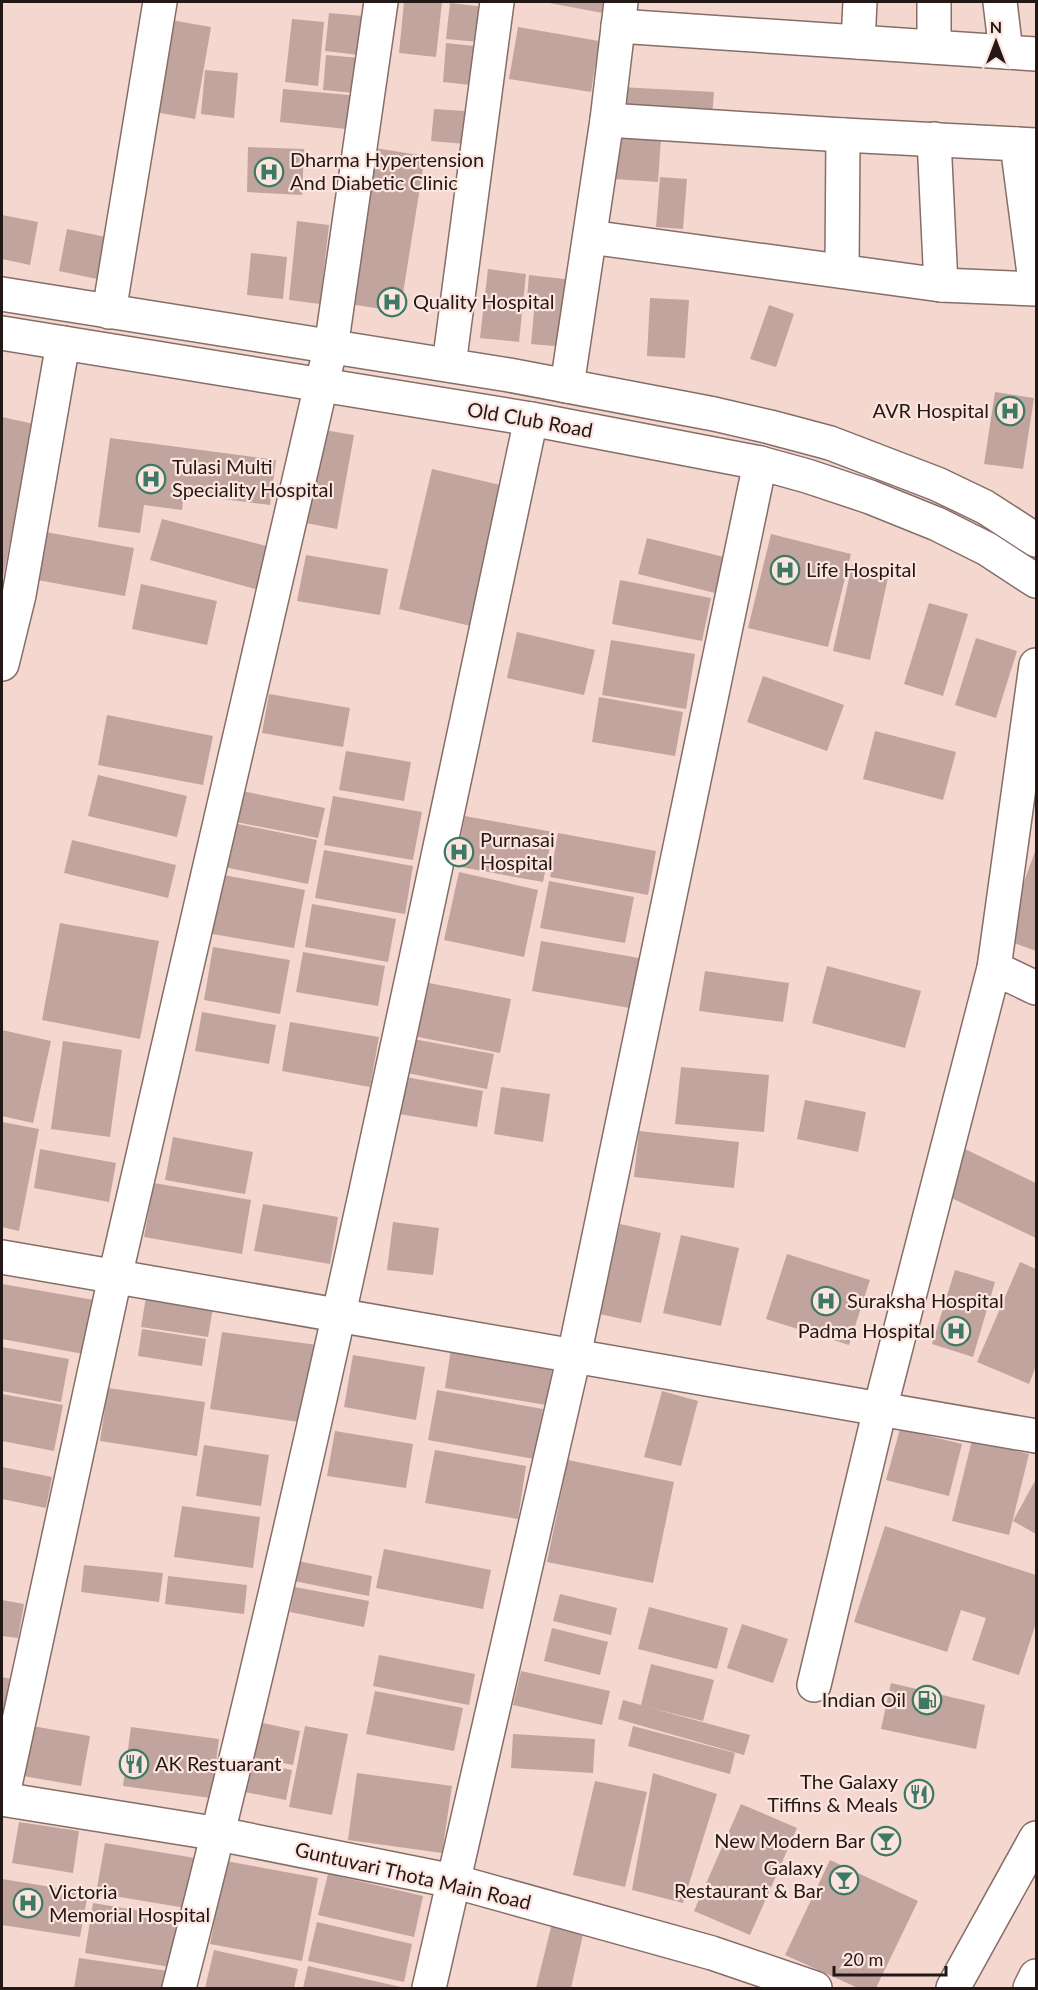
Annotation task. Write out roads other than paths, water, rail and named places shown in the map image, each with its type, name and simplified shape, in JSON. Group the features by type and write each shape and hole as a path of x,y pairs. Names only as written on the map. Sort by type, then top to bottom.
{"street":[{"path":"109,312 160,2"},
{"path":"2,1799 115,1277 331,348 381,2"},
{"path":"449,365 497,2"},
{"path":"858,42 860,2"},
{"path":"934,2 934,47"},
{"path":"567,386 607,120 619,14 858,42 1021,53 1000,2"},
{"path":"590,237 941,285 1036,289 1027,144 607,120"},
{"path":"842,271 843,135"},
{"path":"934,139 941,285"},
{"name":"Old Club Road","path":"2,294 449,365 714,414 830,443 937,484 985,507 1036,540"},
{"name":"Old Club Road","path":"2,333 531,419 760,463 870,497 937,524 987,549 1036,581"},
{"path":"2,664 10,593 63,343"},
{"path":"179,1989 219,1834 339,1316 531,419"},
{"path":"429,1989 574,1356 760,463"},
{"path":"814,1685 880,1409 994,968 1036,665"},
{"path":"994,968 1036,988"},
{"path":"2,1257 1036,1436"},
{"name":"Guntuvari Thota Main Road","path":"2,1799 219,1834 453,1881 712,1953 815,1989"},
{"path":"953,1989 1036,1838"},
{"path":"1030,1989 1036,1976"}],"place":[{"name":"Dharma Hypertension And Diabetic Clinic","path":"269,172"},
{"name":"Quality Hospital","path":"392,302"},
{"name":"AVR Hospital","path":"1010,411"},
{"name":"Tulasi Multi Speciality Hospital","path":"151,479"},
{"name":"Life Hospital","path":"785,570"},
{"name":"Purnasai Hospital","path":"459,852"},
{"name":"Suraksha Hospital","path":"826,1301"},
{"name":"Padma Hospital","path":"956,1331"},
{"name":"Indian Oil","path":"927,1700"},
{"name":"AK Restuarant","path":"134,1764"},
{"name":"The Galaxy Tiffins & Meals","path":"919,1794"},
{"name":"New Modern Bar","path":"886,1841"},
{"name":"Galaxy Restaurant & Bar","path":"844,1880"},
{"name":"Victoria Memorial Hospital","path":"28,1903"}]}
